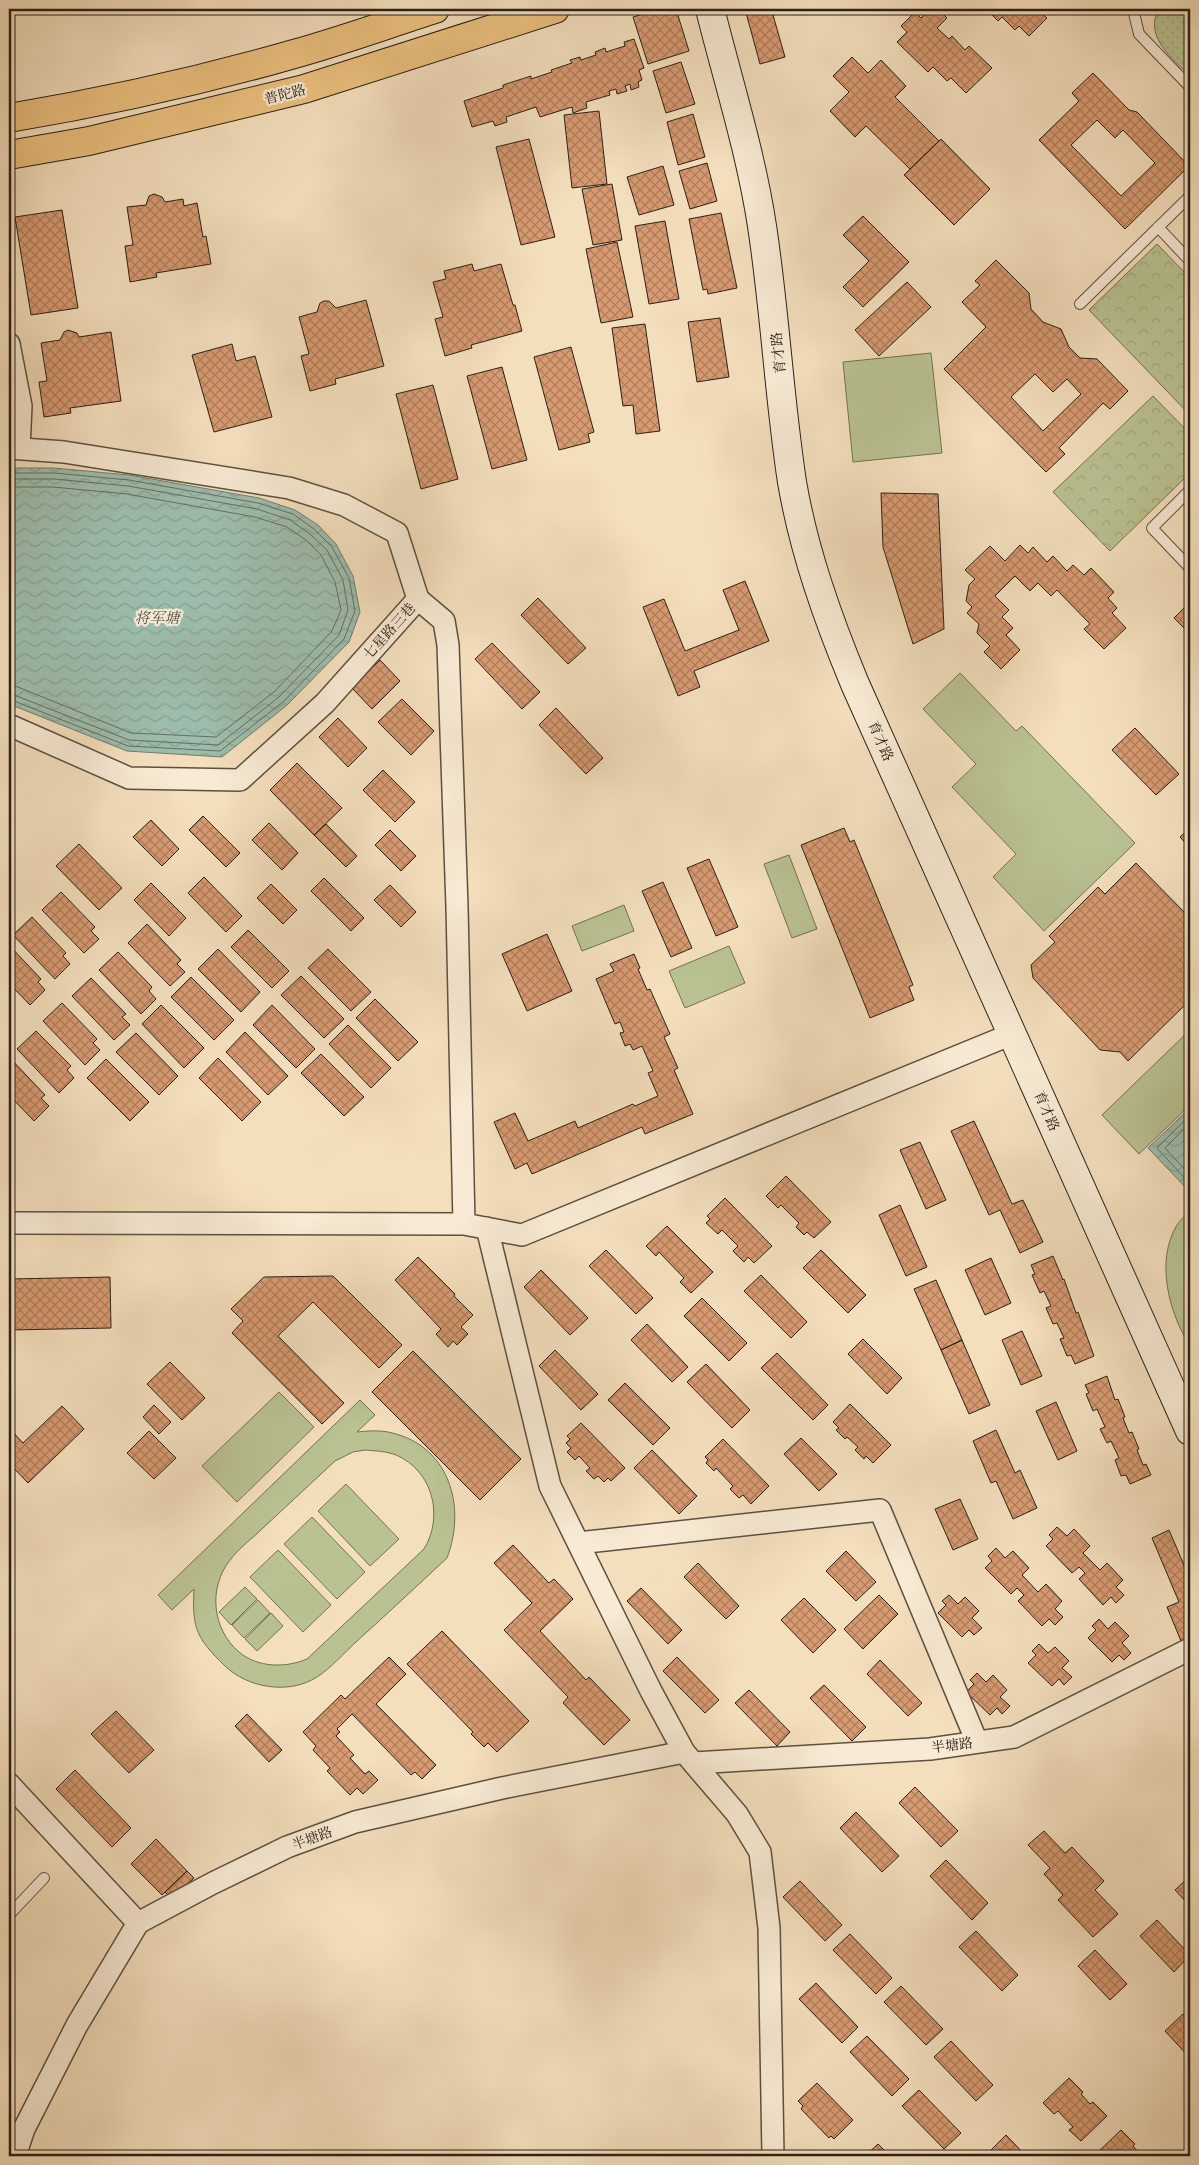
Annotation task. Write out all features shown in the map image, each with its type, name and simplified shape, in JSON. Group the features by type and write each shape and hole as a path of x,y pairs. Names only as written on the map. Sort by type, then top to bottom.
{"main road":[{"path":"9,118 81,106 188,82 296,54 435,9"},
{"name":"普陀路","path":"9,155 89,141 304,89 555,9"},
{"name":"育才路","path":"710,9 762,223 792,482 808,554 828,620 1190,1431"}],"street":[{"path":"9,344 21,406 14,448"},
{"name":"七星路三巷","path":"9,725 128,778 240,780 324,702 418,599 397,533 344,505 289,488 64,452 14,448"},
{"path":"418,599 444,621 448,645 457,908 464,1224"},
{"path":"9,1223 464,1224 522,1235 1012,1034"},
{"path":"487,1228 550,1486 651,1691 689,1758 737,1814 760,1852 769,1928 773,2156"},
{"path":"578,1543 880,1510 977,1742"},
{"name":"半塘路","path":"138,1922 287,1847 355,1822 484,1791 689,1758 930,1749 1014,1737 1190,1649"},
{"path":"9,1784 138,1922 78,2025 24,2130 15,2156"}],"lane":[{"path":"1134,9 1139,34 1190,86"},
{"path":"1080,304 1190,196"},
{"path":"1158,228 1190,261"},
{"path":"1190,490 1152,528 1190,568"},
{"path":"9,1915 44,1878"}],"green space":[{"path":"1159,9 1190,9 1190,76 1157,38 1155,19"},
{"path":"1157,244 1190,278 1190,415 1089,310"},
{"path":"931,353 942,453 853,462 843,362"},
{"path":"1153,396 1190,434 1190,473 1110,551 1053,492"},
{"path":"960,673 1016,731 1022,726 1135,843 1044,931 993,877 1016,854 952,787 976,764 923,709"},
{"path":"789,855 817,929 792,938 764,864"},
{"path":"624,905 634,931 582,951 572,926"},
{"path":"729,946 745,983 685,1008 669,971"},
{"path":"1190,1030 1190,1105 1139,1154 1102,1115"},
{"path":"1190,1211 1190,1346 1171,1303 1167,1287 1166,1270 1170,1239 1178,1223"},
{"path":"279,1392 314,1427 237,1502 202,1466"},
{"path":"360,1400 375,1415 357,1432 384,1431 409,1439 426,1449 439,1463 448,1480 453,1498 455,1518 453,1538 447,1558 332,1665 306,1683 282,1687 269,1686 245,1680 234,1674 208,1648 198,1632 194,1614 194,1589 172,1610 158,1595","holes":["365,1450 396,1455 409,1462 426,1483 434,1509 430,1536 424,1549 307,1659 290,1664 272,1665 263,1664 247,1657 230,1643 218,1620 216,1595 223,1571 238,1551 335,1461 353,1452"]},
{"path":"346,1484 399,1539 370,1566 318,1511"},
{"path":"312,1517 365,1572 337,1599 284,1544"},
{"path":"278,1550 331,1605 303,1632 250,1577"},
{"path":"245,1587 257,1599 231,1625 219,1612"},
{"path":"258,1600 270,1613 244,1638 232,1625"},
{"path":"271,1613 283,1626 257,1651 245,1639"}],"water":[{"name":"将军塘","path":"9,468 54,468 129,475 259,498 295,510 318,525 336,544 353,576 360,612 349,642 286,706 222,757 127,751 9,704"},
{"path":"1190,1108 1190,1192 1148,1148"}],"building":[{"path":"659,9 676,9 689,51 648,64 633,17"},
{"path":"745,9 795,9 773,15 785,57 760,64"},
{"path":"930,9 938,9 947,18 937,28 949,39 952,36 965,50 969,46 992,68 966,93 951,78 947,81 933,67 928,72 897,42 907,32 901,26 915,12 921,18"},
{"path":"986,9 1037,9 1047,18 1029,36 1019,26 1015,30 1002,17 998,21"},
{"path":"634,39 644,68 639,70 642,80 638,82 639,87 631,90 630,84 625,86 627,91 617,94 616,89 609,91 610,95 586,102 587,108 573,113 572,107 540,117 536,107 506,117 507,122 495,126 493,121 472,127 464,101 503,88 503,85 531,76 531,79 552,72 551,70 572,63 570,60 580,57 581,60 596,55 595,52 605,48 606,52 625,46 624,42"},
{"path":"852,57 868,73 881,60 906,86 895,97 939,141 910,169 866,126 855,137 830,111 849,92 833,76"},
{"path":"681,62 695,104 666,113 653,71"},
{"path":"1093,73 1129,110 1137,112 1189,166 1125,229 1039,140 1079,101 1072,93","holes":["1097,120 1115,138 1123,130 1155,163 1121,196 1071,145"]},
{"path":"599,111 607,184 572,188 564,115"},
{"path":"693,114 705,157 678,165 667,122"},
{"path":"529,139 555,237 521,245 496,147"},
{"path":"941,139 990,189 954,225 904,175"},
{"path":"707,163 717,201 690,209 679,171"},
{"path":"663,166 674,205 639,215 627,177"},
{"path":"612,184 622,240 593,245 582,189"},
{"path":"154,194 162,197 165,202 183,199 184,206 197,203 203,237 206,236 211,264 156,273 157,277 130,282 125,246 133,245 127,207 146,205 149,196"},
{"path":"62,210 78,308 31,315 15,217"},
{"path":"721,213 737,288 708,294 707,289 703,290 689,219"},
{"path":"863,216 909,262 863,307 843,287 869,261 843,235"},
{"path":"665,221 679,299 649,304 635,226"},
{"path":"617,242 633,317 601,323 586,249"},
{"path":"996,260 1029,293 1031,309 1043,322 1061,329 1069,347 1080,358 1097,359 1128,391 1110,409 1103,403 1059,448 1065,454 1046,472 944,369 986,327 962,302 980,285 975,281","holes":["1035,374 1053,392 1067,379 1081,394 1043,431 1011,397"]},
{"path":"472,264 474,271 501,264 522,331 471,345 472,348 445,356 435,319 443,317 433,282 446,279 444,271"},
{"path":"907,282 931,307 879,356 855,330"},
{"path":"366,300 384,366 335,379 336,384 310,391 301,356 309,354 299,317 317,312 320,303 324,301 329,301 336,308"},
{"path":"720,318 729,377 697,382 688,322"},
{"path":"645,324 660,431 636,434 633,405 623,406 612,328"},
{"path":"68,330 77,333 79,337 111,332 121,401 70,408 71,413 44,417 39,382 47,381 41,343 60,340 64,332"},
{"path":"232,344 236,361 255,356 272,417 214,432 192,355"},
{"path":"571,347 594,432 588,434 590,442 559,450 534,357"},
{"path":"502,367 527,460 492,469 467,376"},
{"path":"433,385 458,479 421,489 396,394"},
{"path":"881,493 938,494 944,629 913,644 883,547"},
{"path":"1020,545 1028,553 1033,547 1047,562 1053,556 1067,571 1073,565 1084,575 1091,568 1114,592 1108,598 1117,608 1112,613 1126,628 1104,649 1084,629 1090,624 1057,590 1051,596 1038,583 1030,591 1015,576 995,596 1009,610 1002,617 1013,628 1006,635 1020,650 1001,669 984,652 990,646 977,633 979,624 967,613 972,607 966,601 969,585 975,579 965,570 990,546 1005,561"},
{"path":"745,581 769,641 694,671 700,687 678,696 643,607 664,599 685,651 739,630 723,590"},
{"path":"538,598 586,648 568,664 521,615"},
{"path":"1190,602 1190,634 1174,618"},
{"path":"492,643 540,692 522,709 475,659"},
{"path":"380,660 400,681 372,709 352,688"},
{"path":"402,699 434,731 411,755 378,722"},
{"path":"556,708 603,758 586,774 539,725"},
{"path":"338,718 367,748 348,767 319,737"},
{"path":"1135,728 1179,774 1156,795 1112,750"},
{"path":"297,763 342,808 314,835 270,790"},
{"path":"383,770 415,802 395,822 363,790"},
{"path":"203,816 240,853 226,867 189,830"},
{"path":"151,820 179,849 162,866 133,837"},
{"path":"269,823 298,853 282,870 252,840"},
{"path":"326,824 357,856 346,867 314,835"},
{"path":"844,828 850,842 854,840 913,985 909,987 914,1000 870,1018 801,845"},
{"path":"1190,828 1190,848 1180,837"},
{"path":"390,830 416,856 401,871 375,845"},
{"path":"79,844 122,888 99,910 56,866"},
{"path":"709,859 738,927 716,936 687,868"},
{"path":"1136,863 1190,918 1190,1000 1128,1061 1120,1052 1100,1050 1033,978 1031,965 1055,942 1049,936 1098,887 1105,894"},
{"path":"204,877 242,916 226,932 188,893"},
{"path":"324,878 364,918 351,931 311,891"},
{"path":"663,882 692,948 671,957 642,891"},
{"path":"151,883 186,918 169,936 134,900"},
{"path":"271,884 297,910 283,924 257,898"},
{"path":"390,885 416,912 401,927 374,900"},
{"path":"61,892 95,927 91,931 99,939 84,953 42,910"},
{"path":"32,917 66,953 63,956 70,964 55,979 13,935"},
{"path":"147,924 181,960 177,964 185,972 170,986 128,943"},
{"path":"248,930 289,971 272,988 231,947"},
{"path":"547,934 572,991 527,1011 502,954"},
{"path":"9,945 41,979 38,982 45,990 30,1005 9,983"},
{"path":"218,949 260,992 241,1012 198,969"},
{"path":"328,949 371,992 351,1011 308,968"},
{"path":"118,952 152,987 149,991 156,999 141,1014 99,970"},
{"path":"634,954 647,990 650,989 670,1034 664,1037 678,1068 674,1070 693,1114 645,1134 642,1127 532,1174 527,1163 515,1169 494,1122 515,1113 528,1141 575,1121 578,1128 633,1104 635,1106 658,1096 648,1073 653,1071 642,1046 633,1050 630,1044 625,1046 620,1033 624,1032 620,1022 615,1024 596,979 614,971 610,964"},
{"path":"301,976 344,1019 324,1038 281,995"},
{"path":"191,977 234,1020 214,1040 171,997"},
{"path":"91,978 126,1014 122,1017 130,1025 114,1040 72,996"},
{"path":"375,999 418,1042 398,1061 356,1018"},
{"path":"62,1003 97,1039 93,1043 100,1050 85,1065 43,1021"},
{"path":"161,1005 204,1048 184,1068 142,1024"},
{"path":"272,1005 315,1049 296,1068 253,1025"},
{"path":"348,1025 391,1068 371,1088 329,1044"},
{"path":"36,1031 71,1066 67,1070 74,1078 59,1093 17,1049"},
{"path":"245,1032 288,1076 268,1095 226,1052"},
{"path":"136,1033 178,1076 159,1095 116,1052"},
{"path":"321,1054 364,1097 344,1116 301,1073"},
{"path":"218,1058 261,1102 242,1121 199,1078"},
{"path":"11,1059 45,1095 41,1098 49,1106 34,1121 9,1095 9,1061"},
{"path":"106,1059 149,1102 130,1121 87,1078"},
{"path":"974,1121 1012,1204 1023,1200 1043,1242 1020,1253 1000,1210 989,1215 951,1131"},
{"path":"920,1142 946,1200 926,1209 900,1150"},
{"path":"786,1176 831,1222 814,1238 807,1232 804,1235 796,1227 799,1223 781,1205 778,1208 766,1196"},
{"path":"725,1198 772,1246 754,1263 748,1257 744,1262 733,1251 738,1246 722,1230 718,1234 706,1223 710,1219 707,1216"},
{"path":"900,1205 927,1267 906,1276 879,1215"},
{"path":"667,1226 713,1272 691,1293 680,1282 684,1278 659,1252 656,1256 646,1246"},
{"path":"606,1250 653,1298 636,1314 589,1266"},
{"path":"821,1250 866,1295 848,1313 803,1268"},
{"path":"1053,1256 1064,1279 1076,1313 1078,1312 1094,1356 1075,1364 1071,1355 1067,1356 1060,1339 1064,1338 1057,1323 1053,1324 1046,1308 1051,1306 1044,1291 1040,1293 1032,1275 1035,1274 1031,1265"},
{"path":"418,1257 473,1315 461,1327 468,1334 457,1345 453,1341 448,1347 436,1334 441,1329 395,1280"},
{"path":"991,1258 1011,1303 985,1315 965,1270"},
{"path":"541,1270 588,1318 570,1335 524,1287"},
{"path":"761,1275 807,1322 791,1338 744,1291"},
{"path":"333,1276 402,1345 379,1368 313,1302 278,1336 344,1403 322,1424 232,1333 243,1321 231,1309 264,1277"},
{"path":"110,1277 111,1328 9,1330 9,1279"},
{"path":"936,1280 962,1340 941,1350 914,1289"},
{"path":"702,1298 747,1343 729,1361 684,1316"},
{"path":"647,1324 688,1367 672,1382 631,1340"},
{"path":"1022,1331 1042,1376 1021,1385 1002,1340"},
{"path":"863,1339 902,1378 887,1394 848,1354"},
{"path":"962,1340 990,1405 969,1414 941,1350"},
{"path":"555,1350 598,1394 581,1410 539,1366"},
{"path":"413,1351 521,1459 480,1500 372,1392"},
{"path":"777,1353 828,1405 813,1420 761,1368"},
{"path":"170,1362 205,1398 182,1420 147,1384"},
{"path":"706,1364 750,1410 732,1428 687,1382"},
{"path":"1107,1376 1115,1400 1118,1399 1125,1417 1123,1418 1129,1433 1132,1432 1139,1449 1137,1450 1143,1465 1146,1464 1151,1475 1130,1484 1126,1475 1121,1476 1115,1460 1119,1458 1111,1441 1107,1443 1100,1429 1105,1427 1097,1409 1093,1411 1086,1394 1089,1393 1085,1385"},
{"path":"625,1383 670,1428 653,1445 608,1400"},
{"path":"1056,1402 1077,1451 1058,1460 1036,1411"},
{"path":"850,1404 891,1445 873,1463 866,1456 864,1459 855,1450 858,1447 847,1437 845,1439 836,1430 839,1428 833,1422"},
{"path":"154,1405 171,1422 159,1434 143,1417"},
{"path":"62,1406 84,1429 28,1483 9,1463 9,1428 23,1443"},
{"path":"581,1423 625,1468 611,1481 608,1478 604,1482 598,1476 594,1479 586,1471 590,1468 579,1456 575,1460 567,1452 571,1448 566,1443 570,1439 567,1436"},
{"path":"996,1430 1015,1473 1020,1470 1037,1508 1013,1519 996,1481 991,1483 973,1441"},
{"path":"149,1431 176,1458 154,1479 127,1453"},
{"path":"801,1438 837,1474 819,1491 784,1454"},
{"path":"723,1439 769,1486 751,1504 743,1495 739,1498 730,1489 733,1486 716,1468 714,1471 706,1463 708,1460 705,1457"},
{"path":"652,1450 697,1496 679,1514 634,1468"},
{"path":"960,1499 978,1539 953,1550 935,1509"},
{"path":"1057,1527 1067,1536 1074,1529 1090,1546 1083,1553 1100,1570 1107,1563 1123,1580 1116,1587 1124,1595 1116,1603 1111,1597 1103,1605 1079,1579 1085,1573 1079,1567 1072,1573 1046,1546 1053,1539 1049,1535"},
{"path":"1169,1530 1190,1579 1190,1597 1186,1599 1190,1610 1190,1637 1181,1641 1167,1607 1179,1602 1152,1538"},
{"path":"513,1545 549,1583 554,1579 573,1599 540,1631 586,1680 589,1677 630,1720 604,1745 563,1703 568,1697 504,1630 532,1603 494,1563"},
{"path":"996,1548 1005,1558 1013,1551 1029,1568 1022,1575 1038,1592 1046,1584 1062,1601 1055,1609 1063,1617 1055,1625 1049,1619 1042,1626 1018,1601 1024,1595 1017,1588 1011,1594 985,1568 992,1561 988,1556"},
{"path":"846,1551 876,1582 856,1601 826,1571"},
{"path":"698,1563 739,1606 726,1619 684,1577"},
{"path":"641,1588 682,1630 668,1644 627,1601"},
{"path":"879,1595 898,1614 863,1649 844,1629"},
{"path":"949,1595 958,1604 965,1597 979,1611 972,1618 982,1628 974,1635 969,1630 962,1637 938,1613 946,1605 942,1601"},
{"path":"804,1598 836,1630 813,1653 781,1620"},
{"path":"1099,1619 1108,1629 1115,1622 1129,1636 1122,1643 1131,1653 1124,1660 1119,1655 1112,1662 1088,1638 1096,1630 1092,1626"},
{"path":"442,1631 529,1721 497,1752 488,1743 484,1747 471,1734 473,1732 407,1664"},
{"path":"1039,1644 1048,1653 1055,1647 1069,1661 1062,1668 1072,1677 1064,1685 1059,1679 1052,1686 1028,1663 1036,1655 1032,1651"},
{"path":"389,1657 406,1674 376,1704 436,1765 422,1779 415,1772 411,1775 352,1714 337,1729 340,1732 336,1736 354,1755 350,1758 365,1774 369,1771 378,1780 363,1794 357,1788 350,1795 327,1771 330,1768 313,1750 316,1746 303,1732 341,1695 345,1699"},
{"path":"677,1657 719,1700 705,1713 663,1671"},
{"path":"880,1660 922,1703 908,1716 867,1674"},
{"path":"977,1673 986,1682 993,1675 1007,1690 1000,1697 1010,1706 1002,1714 997,1708 990,1715 966,1692 974,1684 970,1680"},
{"path":"824,1685 866,1727 852,1741 810,1698"},
{"path":"749,1690 790,1732 777,1746 735,1703"},
{"path":"116,1711 154,1750 129,1773 91,1734"},
{"path":"247,1714 282,1750 269,1762 235,1726"},
{"path":"75,1770 131,1828 112,1847 56,1789"},
{"path":"915,1787 958,1831 941,1847 899,1803"},
{"path":"856,1812 899,1856 882,1872 840,1828"},
{"path":"1044,1831 1065,1853 1072,1847 1104,1881 1095,1890 1118,1914 1093,1937 1058,1900 1063,1895 1044,1874 1050,1868 1028,1845"},
{"path":"156,1839 187,1871 162,1895 131,1864"},
{"path":"946,1860 988,1903 972,1920 930,1876"},
{"path":"187,1871 194,1878 172,1899 165,1892"},
{"path":"1190,1876 1190,1906 1175,1890"},
{"path":"800,1881 842,1925 825,1941 783,1897"},
{"path":"1157,1920 1190,1955 1174,1972 1140,1936"},
{"path":"976,1931 1018,1975 1002,1991 959,1947"},
{"path":"850,1934 892,1978 876,1994 833,1950"},
{"path":"1095,1950 1127,1984 1110,2000 1078,1966"},
{"path":"816,1983 858,2027 842,2043 799,1999"},
{"path":"901,1986 943,2029 926,2045 884,2002"},
{"path":"1183,2014 1190,2022 1190,2058 1165,2031"},
{"path":"867,2036 909,2079 892,2096 850,2052"},
{"path":"951,2041 993,2085 976,2101 934,2057"},
{"path":"1069,2078 1083,2092 1081,2094 1090,2104 1093,2102 1107,2116 1081,2141 1069,2130 1073,2127 1058,2111 1054,2114 1043,2103"},
{"path":"817,2083 853,2120 834,2139 831,2136 829,2138 801,2109 803,2106 798,2101"},
{"path":"919,2090 961,2133 944,2149 902,2106"},
{"path":"1121,2130 1135,2144 1133,2146 1142,2156 1095,2155"},
{"path":"1006,2135 1026,2156 989,2156 987,2154"},
{"path":"878,2144 890,2156 865,2156"}]}
